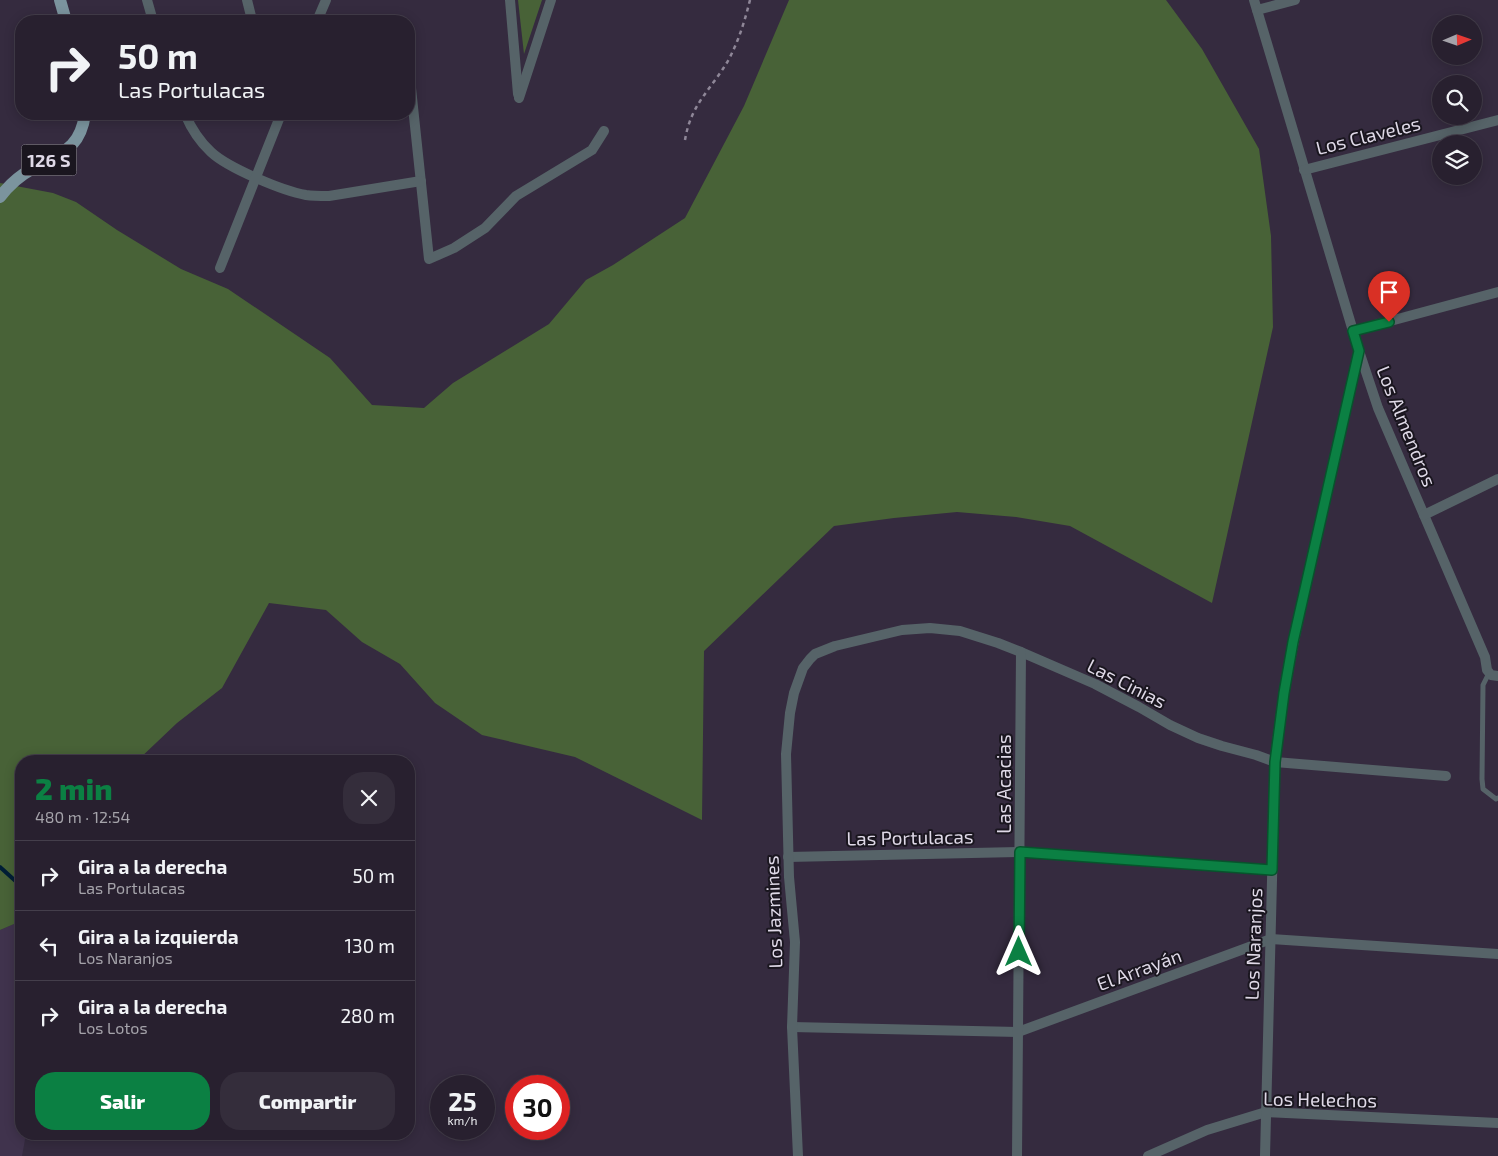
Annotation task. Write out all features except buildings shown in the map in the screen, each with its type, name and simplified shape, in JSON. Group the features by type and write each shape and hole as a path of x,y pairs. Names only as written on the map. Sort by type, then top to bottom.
{"main road":[{"path":"60,0 64,15"},
{"name":"126 S","path":"0,197 21,176 42,163 62,154 69,148 80,134 84,120"}],"street":[{"path":"147,0 151,15"},
{"path":"247,0 251,15"},
{"path":"320,15 326,0"},
{"path":"510,0 519,98 551,0"},
{"path":"1255,5 1295,0"},
{"name":"Los Almendros","path":"1255,5 1359,351 1378,408 1484,657 1493,674"},
{"path":"188,120 195,133 211,152 225,162 256,177 295,192 317,196 341,195 421,181"},
{"path":"220,268 279,120"},
{"path":"414,120 429,259 454,248 485,228 516,196 592,150 604,130"},
{"name":"Los Claveles","path":"1304,170 1498,120"},
{"path":"1353,331 1498,292"},
{"name":"Los Naranjos","path":"1265,1156 1275,762 1282,701 1291,651 1359,351"},
{"path":"1424,515 1498,478"},
{"name":"Las Cinias","path":"803,668 815,654 834,646 916,628 960,631 1021,652 1117,695 1170,725 1208,742 1247,752 1275,762 1446,776"},
{"name":"Las Acacias","path":"1017,1156 1021,652"},
{"name":"Los Jazmines","path":"798,1156 792,1027 794,942 788,857 786,776 787,733 794,693 803,668"},
{"name":"Las Portulacas","path":"788,857 1020,852 1272,870"},
{"name":"El Arrayán","path":"792,1027 1018,1032 1271,939 1498,954"},
{"name":"Los Helechos","path":"1148,1156 1207,1130 1266,1112 1498,1123"}],"lane":[{"path":"1493,674 1483,685 1482,779 1483,789 1496,799 1498,798"}],"path":[{"path":"685,140 694,110 722,71 735,46 750,0"}],"shaded area":[{"path":"15,924 15,1140 25,1140 22,1156 0,1156 0,930"}],"green space":[{"path":"518,0 542,0 524,54"},
{"path":"789,0 1166,0 1202,49 1259,149 1271,236 1273,327 1212,603 1070,526 1016,517 957,512 834,526 704,651 702,820 575,757 482,735 435,703 400,664 362,642 326,610 269,603 222,688 177,723 143,755 15,755 15,924 0,930 0,183 53,193 76,202 117,230 181,269 228,289 330,358 372,405 424,408 453,383 549,324 586,280 613,265 685,218 744,106"}],"waterway":[{"path":"0,867 15,881"}],"route":[{"path":"1019,952 1020,852 1272,870 1275,762 1284,693 1293,642 1359,351 1353,331 1389,322"}]}
